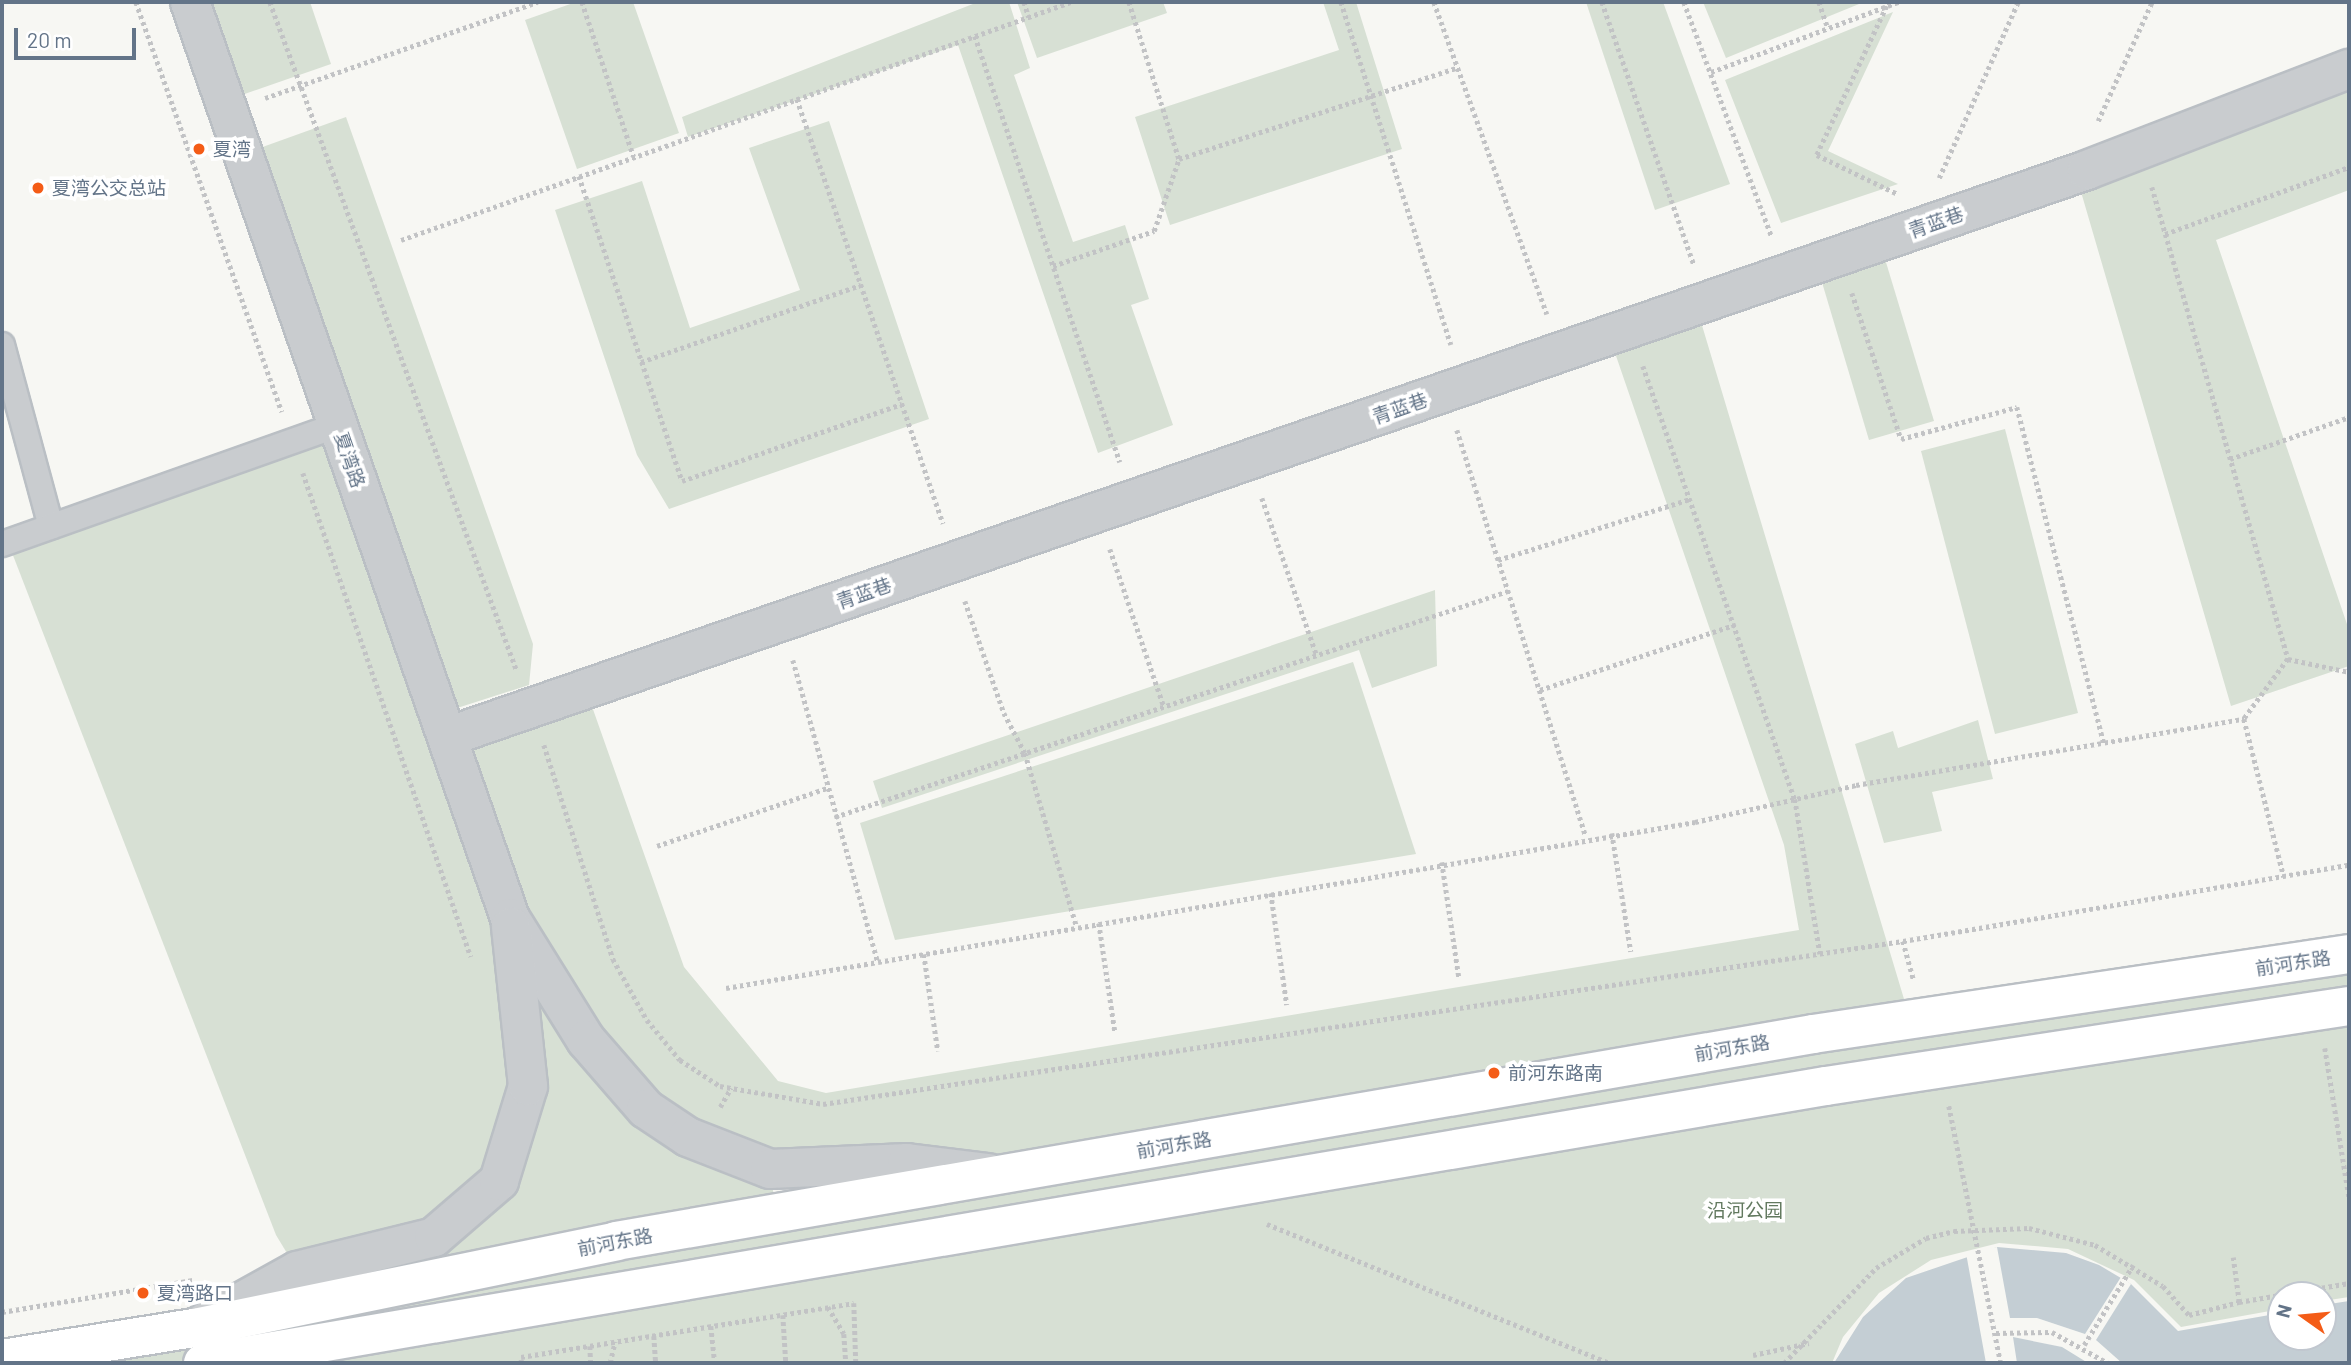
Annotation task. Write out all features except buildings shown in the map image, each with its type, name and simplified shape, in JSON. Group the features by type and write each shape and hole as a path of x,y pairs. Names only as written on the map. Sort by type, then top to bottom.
{"main road":[{"name":"前河东路","path":"198,1345 629,1239 1813,1034 2349,954"},
{"name":"前河东路","path":"2,1359 198,1345 1826,1086 2349,1006"}],"street":[{"name":"夏湾路","path":"190,2 510,918"},
{"name":"青蓝巷","path":"447,737 782,622 960,579 1133,500 1840,256 2141,149 2349,69"},
{"path":"510,918 586,1040 646,1109 688,1137 770,1169 907,1163 1004,1175"},
{"path":"198,1345 298,1271 434,1237 499,1181 528,1086 510,918"}],"lane":[{"path":"2,345 51,526"},
{"path":"2,544 338,425"}],"path":[{"path":"136,2 292,440 473,971"},
{"path":"270,2 531,708 613,959 647,1020 680,1060 720,1086 779,1100 850,1100 1820,954 2349,865"},
{"path":"228,110 525,4 538,2"},
{"path":"582,2 634,157"},
{"path":"1024,2 1029,17"},
{"path":"401,240 1071,2"},
{"path":"1053,267 1154,231 1179,159 1129,2"},
{"path":"1341,2 1451,345"},
{"path":"1434,2 1561,353"},
{"path":"1602,2 1707,301"},
{"path":"1684,2 1787,274"},
{"path":"1819,2 1828,28"},
{"path":"1711,72 1898,2"},
{"path":"1939,178 2018,2"},
{"path":"2098,122 2152,2"},
{"path":"1887,6 1817,155 1897,193"},
{"path":"975,36 1133,500"},
{"path":"1179,159 1456,68"},
{"path":"797,99 1004,713 1025,753 1077,927"},
{"path":"2141,149 2288,659"},
{"path":"2165,234 2349,167"},
{"path":"579,176 682,481 902,404"},
{"path":"1840,256 1901,439 2017,407 2104,744"},
{"path":"641,362 861,285"},
{"path":"1643,364 1795,799 1820,954"},
{"path":"1446,392 1586,836"},
{"path":"2230,459 2349,417"},
{"path":"1261,494 1317,656"},
{"path":"1498,560 1690,499"},
{"path":"1110,546 1164,707"},
{"path":"835,817 1508,592"},
{"path":"782,622 878,962"},
{"path":"1540,690 1734,625"},
{"path":"2288,659 2349,672"},
{"path":"726,988 2244,719 2288,659"},
{"path":"2244,719 2284,877"},
{"path":"657,846 827,788"},
{"path":"1612,833 1631,951"},
{"path":"1442,862 1459,977"},
{"path":"1271,893 1287,1005"},
{"path":"1099,923 1115,1032"},
{"path":"924,954 938,1051"},
{"path":"2323,1037 2349,1197"},
{"path":"1946,1095 1976,1228 2001,1363"},
{"path":"1263,1223 1611,1363"},
{"path":"1784,1363 1810,1343 1876,1268 1926,1238 1976,1228 2063,1235 2133,1265 2189,1315 2239,1302 2349,1283"},
{"path":"2233,1257 2239,1302"},
{"path":"2084,1345 2133,1265"},
{"path":"2,1312 206,1276"},
{"path":"521,1363 521,1357 854,1303 856,1363"},
{"path":"828,1307 844,1334 846,1363"},
{"path":"783,1315 786,1363"},
{"path":"711,1326 715,1363"},
{"path":"1996,1333 2052,1332 2084,1345 2108,1363"},
{"path":"654,1336 656,1363"},
{"path":"610,1363 615,1342"},
{"path":"1752,1355 1810,1343"},
{"path":"590,1346 591,1363"}],"green space":[{"path":"204,2 310,2 331,64 236,97"},
{"path":"576,2 633,2 679,133 577,169 525,20"},
{"path":"978,2 1009,2 1030,68 1014,75 1073,242 1125,225 1149,299 1131,305 1173,425 1098,453 958,45 688,137 682,117"},
{"path":"1017,2 1163,2 1167,13 1037,58"},
{"path":"1323,2 1356,2 1402,149 1170,225 1135,117 1339,50"},
{"path":"1586,2 1663,2 1730,184 1655,210"},
{"path":"1703,2 1864,2 1726,58"},
{"path":"1893,12 1828,151 1898,184 1781,223 1725,80"},
{"path":"2349,82 2349,190 2216,240 2349,630 2349,666 2231,706 2079,185"},
{"path":"346,117 533,644 529,685 451,710 257,149"},
{"path":"829,121 929,419 669,509 637,455 555,210 642,181 690,328 800,290 749,148"},
{"path":"1885,259 1934,421 1869,440 1821,279"},
{"path":"1701,322 1907,1009 1003,1159 769,1158 693,1128 652,1095 594,1031 520,911 460,744 589,698 684,967 778,1081 826,1093 1799,930 1784,845 1614,350"},
{"path":"336,428 507,921 524,1086 495,1178 432,1235 296,1268 276,1235 9,545"},
{"path":"2005,429 2078,713 1995,734 1921,451"},
{"path":"1435,590 1437,666 1372,688 1359,650 882,808 873,781"},
{"path":"1353,662 1416,854 895,940 860,823"},
{"path":"1978,720 1993,779 1932,792 1942,831 1884,843 1855,744 1893,731 1898,748"},
{"path":"518,939 579,1044 769,1174 777,1207 460,1266 437,1243 524,1130"},
{"name":"沿河公园","path":"2349,961 2349,1297 2337,1299 2337,1281 2267,1281 2267,1312 2181,1327 2134,1280 2068,1249 1999,1243 1931,1260 1879,1293 1843,1337 1832,1363 14,1363 1006,1181"}],"shaded area":[{"path":"1997,1247 2066,1253 2099,1265 2131,1284 2178,1331 2267,1315 2267,1351 2337,1351 2337,1303 2349,1301 2349,1363 1834,1363 1863,1317 1906,1278"}],"pier":[{"path":"1997,1247 2010,1318 2037,1318 2085,1334 2121,1277 2131,1284 2096,1340 2122,1363 2088,1363 2062,1347 2013,1337 2017,1363 1986,1363 1966,1253"}],"place":[{"name":"夏湾","path":"199,149"},
{"name":"夏湾公交总站","path":"38,188"},
{"name":"前河东路南","path":"1494,1073"},
{"name":"夏湾路口","path":"143,1293"}]}
